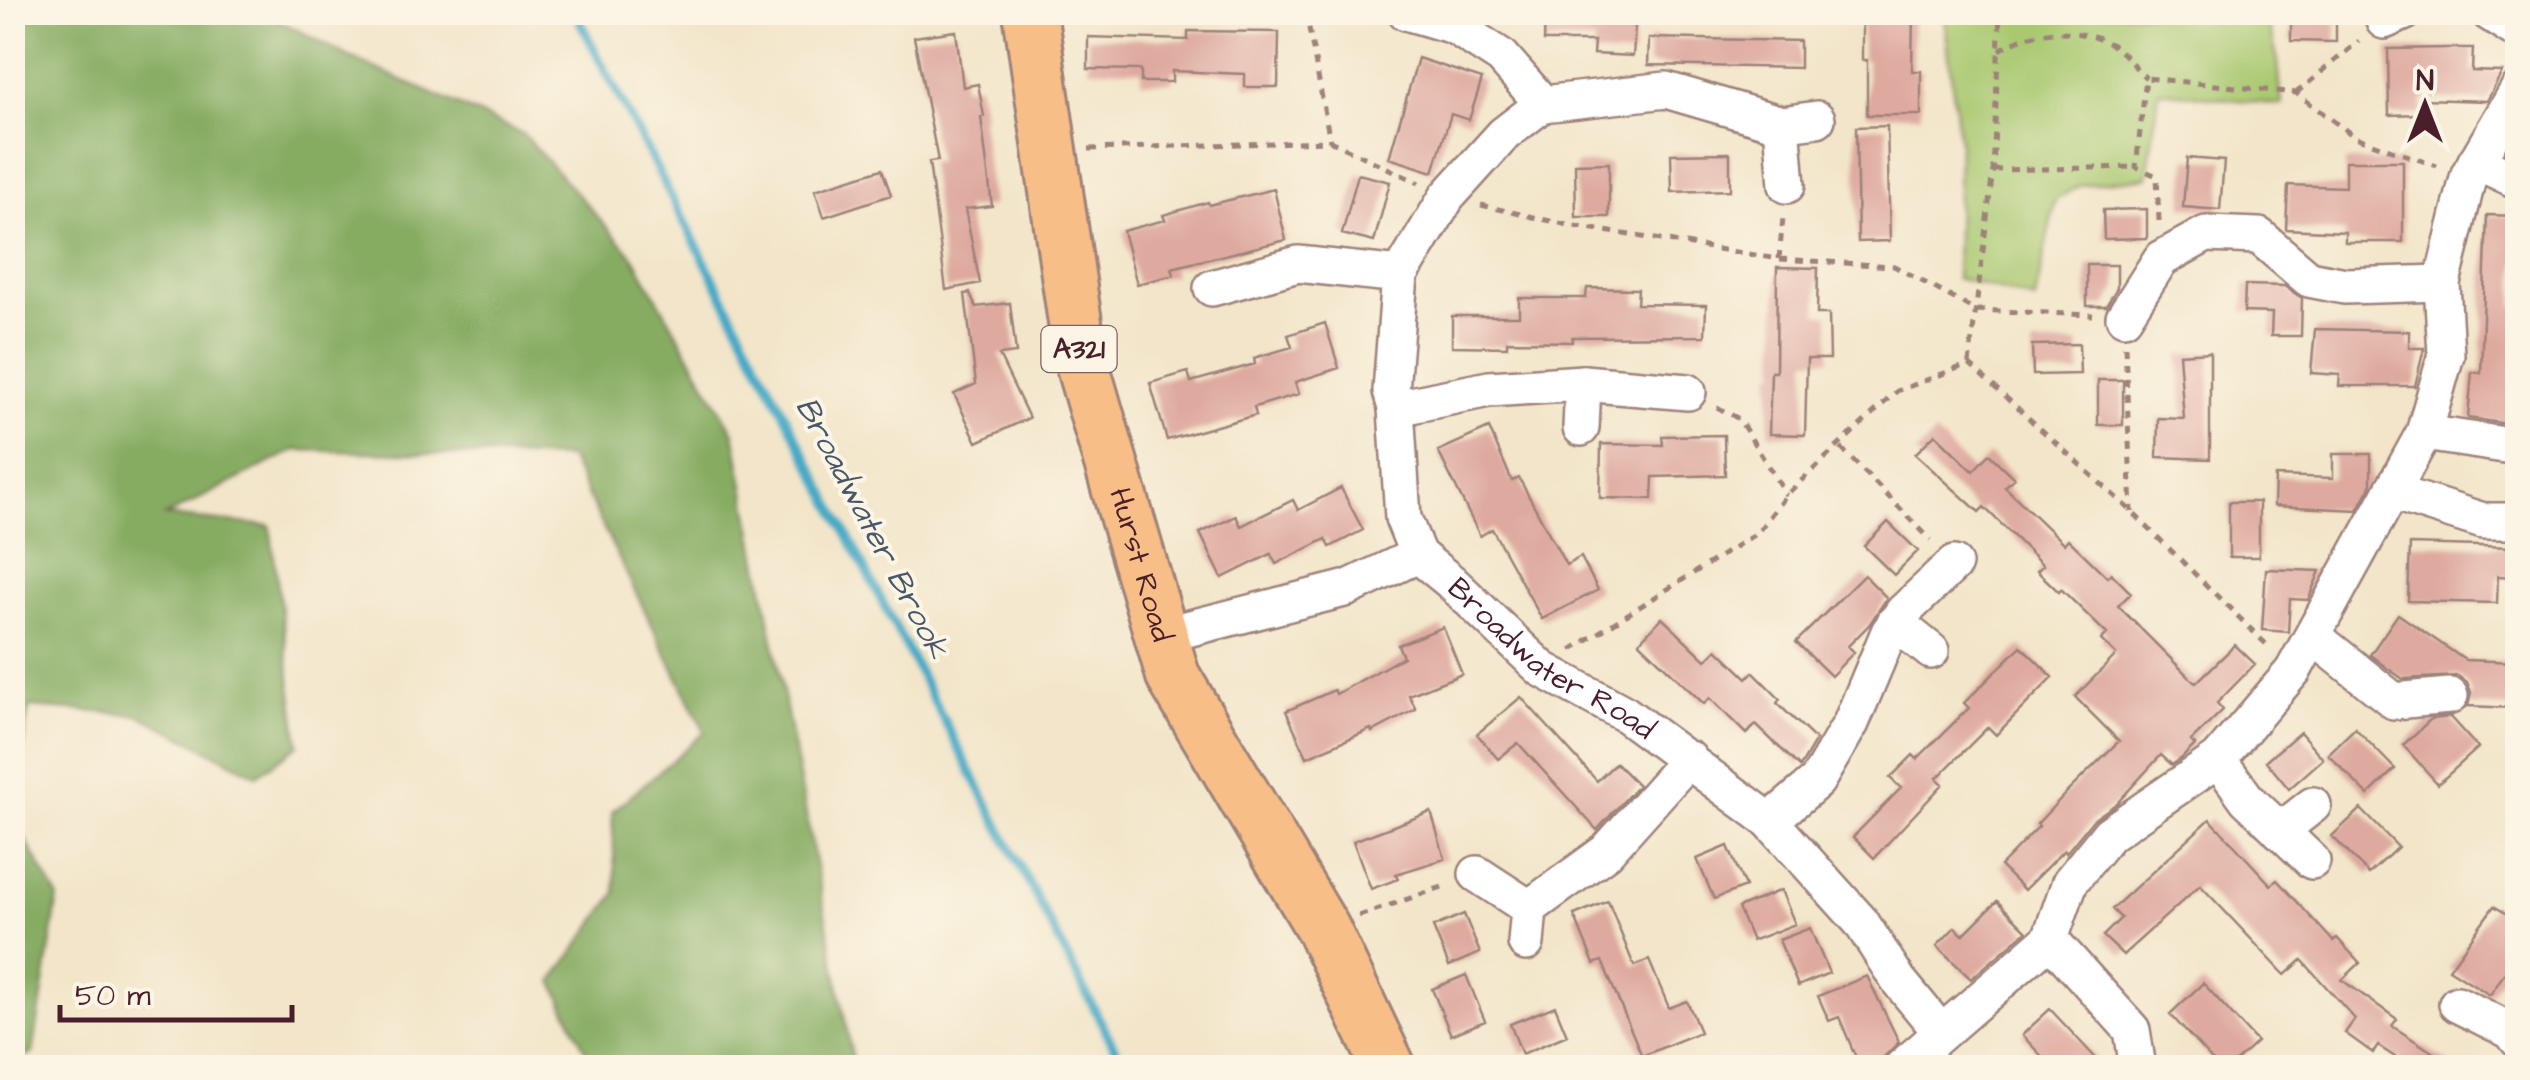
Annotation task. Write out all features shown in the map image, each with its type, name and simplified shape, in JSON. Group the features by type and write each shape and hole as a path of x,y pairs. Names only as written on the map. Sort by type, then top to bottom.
{"main road":[{"name":"Hurst Road","path":"1030,12 1080,357 1173,676 1323,929 1389,1068"}],"street":[{"path":"1406,12 1454,26 1502,58 1542,104 1666,90 1782,124 1818,119"},
{"path":"2488,12 2518,30"},
{"path":"1902,1068 2050,939 2070,882 2109,834 2218,759 2293,670 2424,433 2446,355 2442,284 2472,168 2518,90"},
{"name":"Broadwater Road","path":"1542,104 1504,134 1448,197 1400,275 1391,391 1396,408 1403,518 1418,555 1542,668 1625,714 1770,821 1861,922 1898,980 1940,1031"},
{"path":"1782,124 1786,185"},
{"path":"2472,168 2518,181"},
{"path":"2124,317 2160,259 2206,234 2259,236 2310,279 2345,286 2442,284"},
{"path":"1212,288 1298,264 1400,275"},
{"path":"1396,408 1489,389 1584,383 1688,392"},
{"path":"1581,428 1584,383"},
{"path":"2424,433 2518,447"},
{"path":"2392,492 2483,522 2518,521"},
{"name":"Broadwater Road","path":"1163,635 1348,588 1418,555"},
{"path":"1770,821 1817,781 1851,722 1868,675 1895,622 1954,564"},
{"path":"1895,622 1931,651"},
{"path":"2313,636 2394,701 2450,696"},
{"path":"2218,759 2246,799 2312,861"},
{"name":"Broadwater Road","path":"1528,908 1606,852 1689,760"},
{"path":"2280,831 2313,805"},
{"path":"1477,874 1528,908 1526,943"},
{"path":"2050,939 2132,1030 2138,1068"},
{"path":"2458,1004 2515,1032"}],"path":[{"path":"1306,12 1330,141"},
{"path":"1969,364 1993,170 2000,12"},
{"path":"2296,93 2394,17"},
{"path":"2000,50 2019,37 2043,33 2092,37 2116,47 2146,78 2296,93 2355,137 2413,159 2472,168"},
{"path":"2136,167 2146,78"},
{"path":"1052,150 1330,141 1448,197 1568,225 1780,259 1894,266 1975,310 2124,317 2132,512"},
{"path":"1993,170 2136,167 2157,176 2160,259"},
{"path":"1780,259 1786,185"},
{"path":"1542,668 1758,534 1786,496 1897,391 1969,364"},
{"path":"1969,364 2132,512 2293,670"},
{"path":"1688,392 1738,418 1786,496"},
{"path":"1840,447 1954,564"},
{"path":"1323,929 1477,874"}],"green space":[{"path":"13,12 265,13 350,57 523,134 633,256 734,433 854,1067 593,1067 553,981 616,893 612,812 705,732 569,458 295,450 166,516 270,526 299,745 257,775 139,715 29,707 13,811"},
{"path":"1944,13 2266,13 2278,61 2282,105 2159,91 2147,177 2081,185 2055,200 2035,300 1956,278 1959,142"},
{"path":"13,818 58,897 33,1053 13,1062"}],"building":[{"path":"1545,12 1636,12 1633,56 1593,54 1594,41 1544,41"},
{"path":"1862,12 1913,12 1912,71 1921,71 1921,115 1867,115"},
{"path":"2291,12 2336,12 2336,42 2291,41"},
{"path":"956,31 963,87 978,84 992,206 965,209 980,283 946,290 929,162 938,161 914,37"},
{"path":"1188,31 1279,32 1278,87 1245,87 1245,74 1172,71 1172,82 1141,82 1141,70 1088,69 1088,37 1188,40"},
{"path":"1649,38 1800,41 1800,68 1648,65"},
{"path":"2473,48 2472,71 2502,72 2487,101 2422,99 2422,114 2389,115 2388,49"},
{"path":"1418,58 1482,79 1469,120 1451,114 1433,172 1389,158"},
{"path":"1887,126 1890,241 1858,242 1856,127"},
{"path":"1730,153 1730,190 1672,192 1671,154"},
{"path":"2187,158 2224,161 2220,210 2183,207"},
{"path":"2345,161 2403,161 2403,242 2345,242 2345,232 2286,229 2288,185 2345,187"},
{"path":"1609,163 1609,217 1576,217 1575,164"},
{"path":"882,169 891,195 824,217 815,190"},
{"path":"1358,174 1390,182 1374,242 1342,234"},
{"path":"1274,189 1286,240 1172,268 1174,275 1137,284 1123,231 1165,220 1163,215 1208,202 1209,205"},
{"path":"2147,209 2147,238 2104,239 2103,210"},
{"path":"2487,215 2518,216 2514,307 2518,307 2518,391 2514,425 2468,418 2472,372 2481,373"},
{"path":"2087,265 2117,265 2117,288 2106,306 2087,306"},
{"path":"1777,267 1818,268 1817,314 1829,314 1830,359 1807,359 1805,435 1769,434 1771,372 1776,372"},
{"path":"2245,285 2284,286 2302,298 2301,336 2271,336 2272,313 2244,312"},
{"path":"1587,288 1638,289 1637,304 1706,305 1705,336 1572,337 1572,342 1507,341 1507,347 1452,346 1452,316 1519,316 1519,298 1586,298"},
{"path":"970,293 976,307 1010,303 1016,353 999,355 1029,418 977,442 954,394 976,384 965,294"},
{"path":"1325,323 1339,368 1295,382 1299,394 1254,407 1256,415 1167,440 1150,383 1188,372 1191,382 1255,364 1254,358 1292,347 1288,335"},
{"path":"2315,329 2409,331 2409,348 2424,348 2415,386 2339,386 2340,375 2311,373"},
{"path":"2079,344 2080,374 2033,375 2032,345"},
{"path":"2210,352 2210,459 2157,457 2158,418 2184,419 2179,354"},
{"path":"2098,380 2123,380 2123,425 2098,425"},
{"path":"1489,428 1512,481 1519,478 1566,565 1581,557 1598,590 1542,619 1492,529 1480,536 1438,451"},
{"path":"1935,434 1973,471 1989,454 2014,478 2005,487 2064,544 2068,539 2107,577 2111,573 2131,593 2118,606 2194,682 2235,645 2255,664 2217,703 2223,710 2191,741 2195,745 2182,758 2172,765 2161,755 2117,803 2093,820 2066,853 2064,850 2024,890 2000,866 2119,741 2075,697 2116,655 2101,640 2107,634 2037,571 2043,565 1984,507 1979,512 1915,454"},
{"path":"1724,435 1725,475 1653,477 1652,499 1600,498 1601,444 1663,445 1662,436"},
{"path":"2333,454 2371,454 2371,486 2358,510 2274,506 2275,476 2333,478"},
{"path":"1341,488 1363,530 1330,547 1326,539 1276,564 1271,554 1222,578 1200,533 1236,516 1241,526 1293,500 1298,510"},
{"path":"2229,502 2259,502 2259,557 2229,557"},
{"path":"1888,522 1918,551 1894,575 1864,546"},
{"path":"2410,544 2513,547 2512,577 2498,576 2497,603 2408,601"},
{"path":"2266,569 2320,571 2308,600 2290,599 2288,632 2262,630"},
{"path":"1864,575 1887,598 1869,625 1848,646 1854,652 1831,676 1796,642"},
{"path":"2398,614 2465,660 2517,662 2515,708 2468,706 2471,693 2458,676 2403,679 2370,655"},
{"path":"1662,618 1706,660 1717,649 1747,678 1753,672 1780,699 1777,703 1816,740 1800,767 1756,725 1746,734 1710,698 1704,704 1639,642"},
{"path":"1443,627 1462,674 1409,695 1416,709 1372,732 1371,729 1307,757 1286,711 1334,690 1336,694 1403,657 1398,645"},
{"path":"2021,646 2053,677 1996,735 1988,727 1937,778 1943,784 1874,858 1853,837 1901,788 1890,778 1913,755 1917,759 1969,708 1964,703"},
{"path":"1521,697 1597,781 1616,763 1638,785 1597,830 1518,743 1498,759 1477,734"},
{"path":"2450,717 2478,748 2438,784 2403,745 2431,719"},
{"path":"2355,728 2395,769 2368,795 2328,754"},
{"path":"2300,732 2323,759 2289,789 2266,761"},
{"path":"2361,809 2398,847 2369,874 2332,836"},
{"path":"1431,812 1445,859 1396,874 1398,879 1371,889 1353,841"},
{"path":"2210,819 2271,885 2277,880 2333,941 2337,938 2360,963 2342,980 2397,1019 2392,1026 2457,1068 2412,1068 2378,1046 2373,1053 2345,1033 2355,1019 2302,960 2285,975 2200,885 2123,955 2103,936 2121,918 2112,909"},
{"path":"1728,846 1745,887 1714,899 1697,859"},
{"path":"1781,890 1795,924 1752,941 1738,908"},
{"path":"1608,901 1634,966 1649,960 1669,1008 1687,1001 1700,1032 1642,1056 1602,961 1594,964 1574,915"},
{"path":"1997,901 2027,931 1971,979 1937,946 1955,927 1963,935"},
{"path":"2494,906 2518,921 2518,953 2490,995 2449,969"},
{"path":"1464,914 1480,953 1449,966 1433,927"},
{"path":"1810,928 1829,973 1798,986 1779,940"},
{"path":"1466,975 1485,1021 1451,1035 1432,989"},
{"path":"1867,976 1899,1042 1883,1058 1860,1067 1839,1017 1829,1021 1818,996"},
{"path":"2203,983 2257,1042 2229,1068 2219,1068 2170,1014"},
{"path":"1555,1006 1567,1035 1522,1054 1510,1024"},
{"path":"2050,1009 2105,1068 2053,1068 2022,1035"}],"waterway":[{"name":"Broadwater Brook","path":"575,12 1125,1068"}]}
